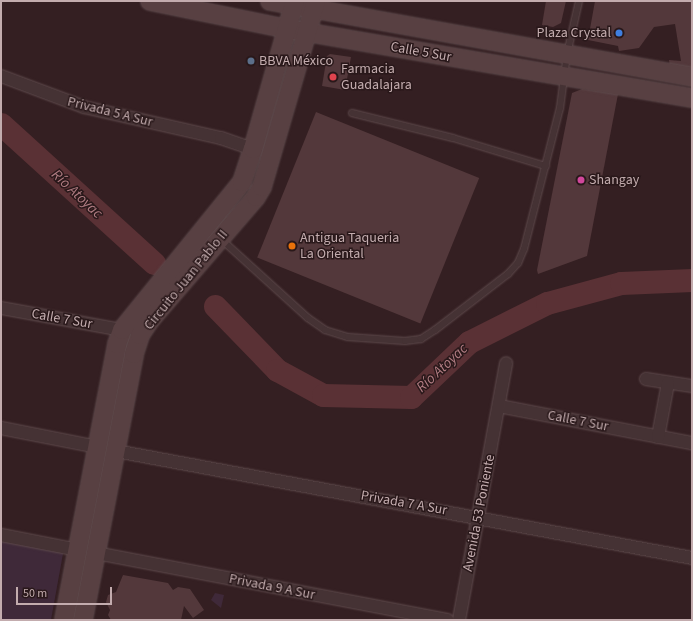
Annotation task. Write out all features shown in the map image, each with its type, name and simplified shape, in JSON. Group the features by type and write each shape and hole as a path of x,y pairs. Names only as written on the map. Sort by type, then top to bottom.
{"main road":[{"name":"Calle 5 Sur","path":"150,1 288,29 691,98"},
{"name":"Calle 5 Sur","path":"270,1 315,5 567,54 692,76"},
{"name":"Circuito Juan Pablo II","path":"83,620 96,553 117,344 122,330 130,317 242,182 288,29 294,3"},
{"name":"Circuito Juan Pablo II","path":"64,620 78,550 140,336 150,320 219,238 256,197 262,187 309,32 315,5"},
{"path":"691,98 692,76"}],"street":[{"name":"Privada 5 A Sur","path":"1,76 84,107 221,138 253,149"},
{"name":"Calle 7 Sur","path":"1,308 122,330"},
{"name":"Avenida 53 Poniente","path":"459,620 506,363"},
{"path":"646,379 692,386"},
{"path":"658,437 668,382"},
{"name":"Calle 7 Sur","path":"498,406 692,443"},
{"name":"Privada 7 A Sur","path":"1,428 692,558"},
{"path":"1,535 78,550"},
{"name":"Privada 9 A Sur","path":"96,553 448,620"}],"lane":[{"path":"219,238 308,318 326,330 348,337 405,341 420,339 441,326 518,263 524,249 550,154 560,108 567,54 579,1"},
{"path":"352,113 453,138 546,166"}],"shaded area":[{"path":"1,536 64,548 51,620 1,620"},
{"path":"215,593 224,595 221,608 211,600"}],"building":[{"path":"546,1 566,1 561,23 553,27 542,25"},
{"name":"Plaza Crystal","path":"595,1 692,1 692,72 670,68 669,60 681,61 675,24 654,27 639,48 619,51 618,46 588,40"},
{"path":"330,54 351,57 345,90 322,86 327,56"},
{"path":"582,89 618,94 587,256 538,274 537,270 572,93"},
{"path":"316,112 479,178 420,323 257,258"},
{"path":"123,575 168,583 173,590 178,587 190,589 204,610 193,618 184,606 181,620 111,620 108,615 110,610 106,602 108,595 116,592"}],"waterway":[{"name":"Río Atoyac","path":"1,124 154,263"},
{"name":"Río Atoyac","path":"215,306 277,370 323,395 411,397 469,342 547,303 621,283 692,280"}],"place":[{"name":"Plaza Crystal","path":"619,33"},
{"name":"BBVA México","path":"251,61"},
{"name":"Farmacia Guadalajara","path":"333,77"},
{"name":"Shangay","path":"581,180"},
{"name":"Antigua Taqueria La Oriental","path":"292,246"}]}
